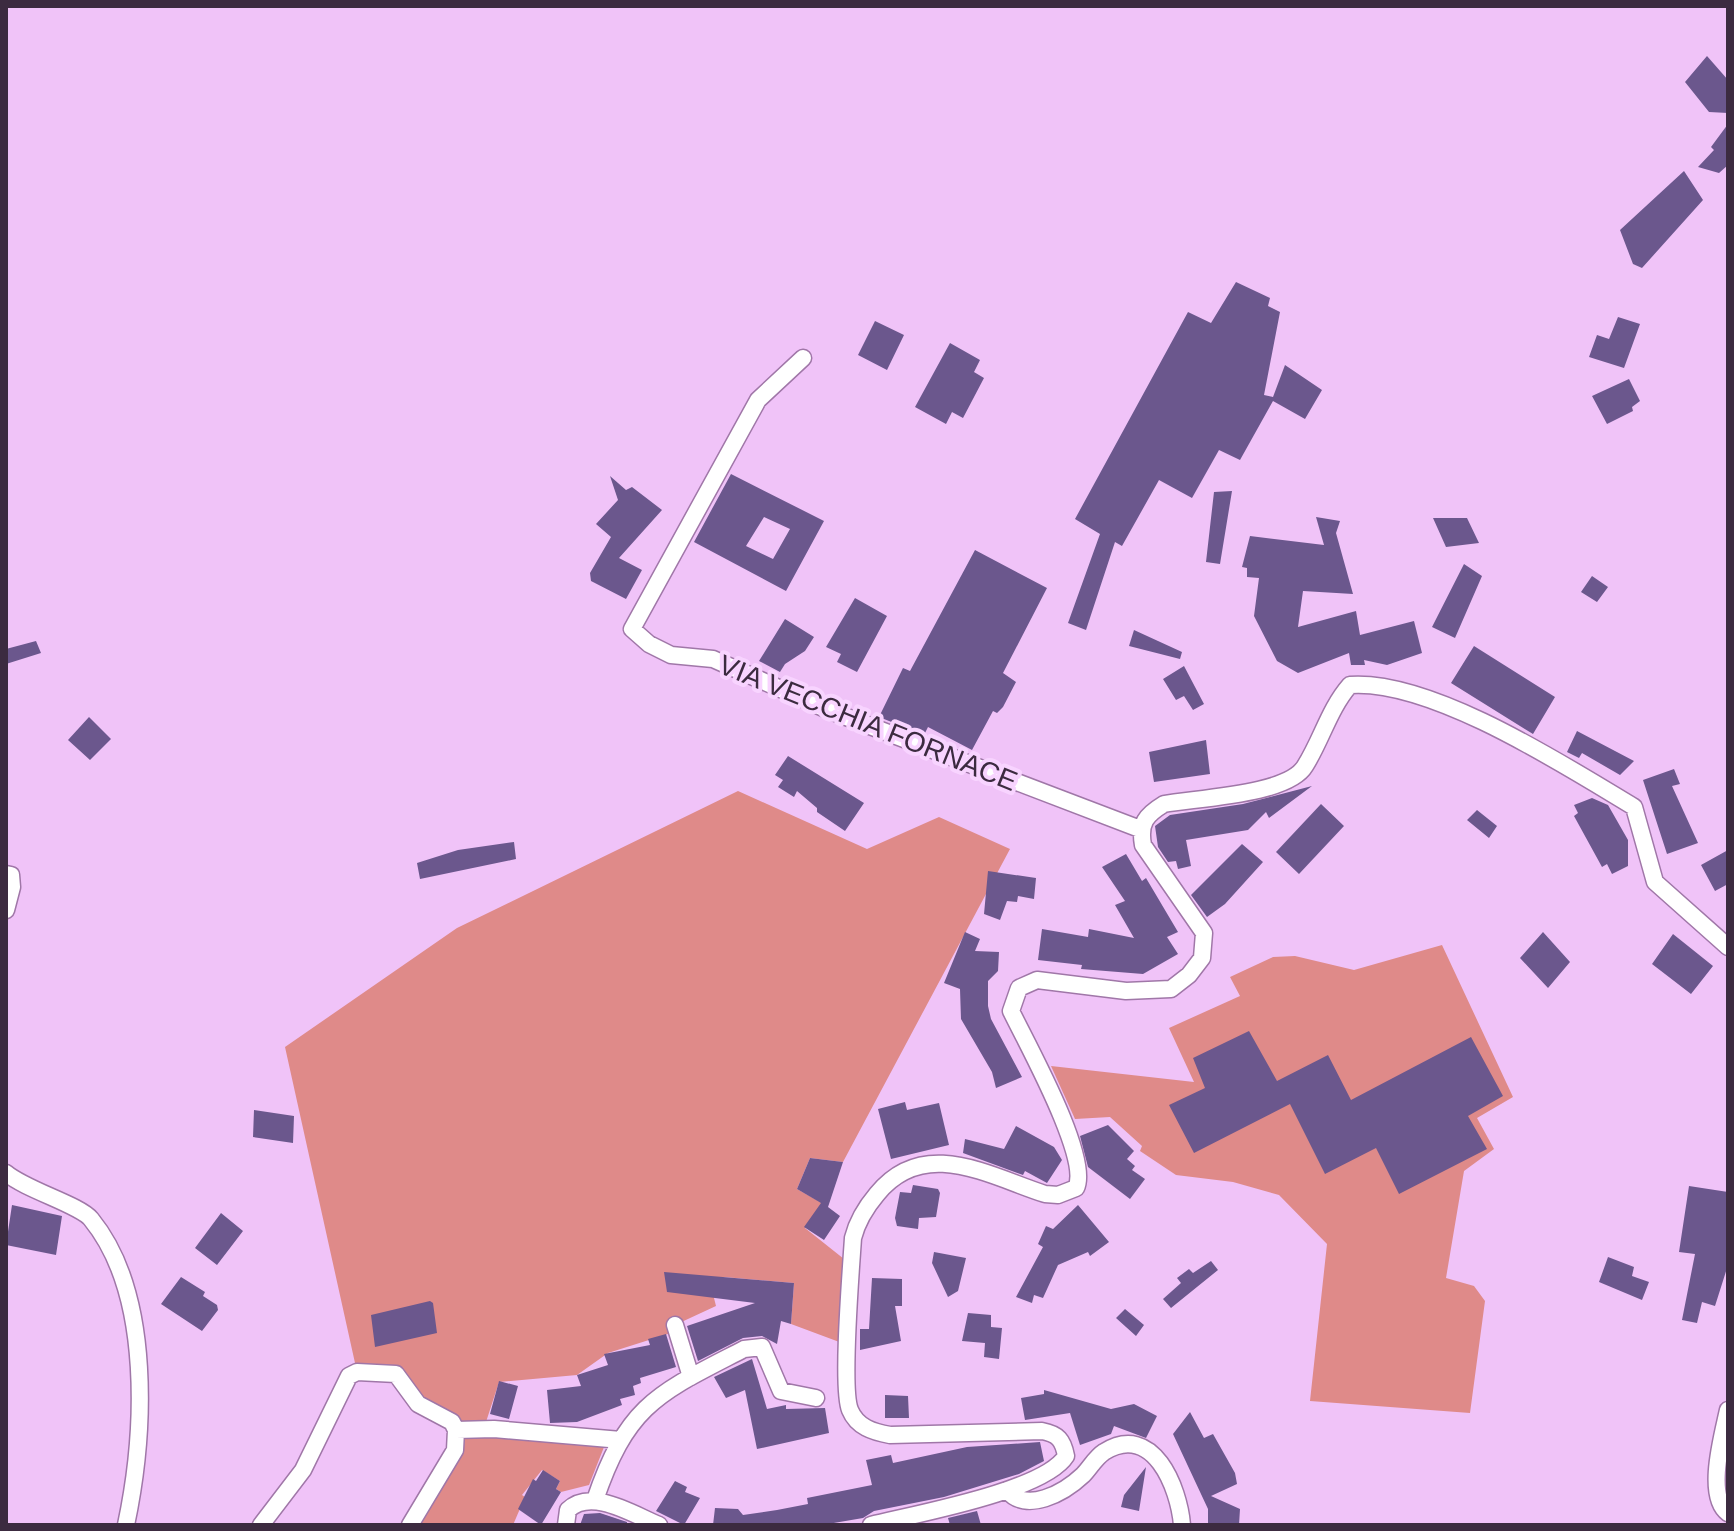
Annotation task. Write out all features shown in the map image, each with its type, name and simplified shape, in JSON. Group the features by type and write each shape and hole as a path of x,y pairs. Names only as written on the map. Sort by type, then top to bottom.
{"street":[{"name":"VIA VECCHIA FORNACE","path":"803,358 758,400 632,629 649,644 671,655 713,659 828,710 1140,829"},
{"path":"871,1525 1007,1490 1058,1470 1066,1456 1064,1444 1056,1434 1042,1431 890,1435 869,1431 854,1418 847,1391 853,1238 862,1215 884,1186 901,1173 925,1164 968,1166 1045,1194 1058,1195 1076,1188 1081,1172 1067,1130 1011,1011 1019,988 1037,980 1126,991 1171,989 1189,975 1202,958 1204,933 1143,845 1140,829 1148,814 1164,804 1282,785 1304,770 1337,700 1350,685 1374,683 1407,690 1530,744 1634,807 1655,882 1728,947"},
{"path":"6,910 9,875"},
{"path":"6,1173 22,1186 90,1216 120,1270 134,1328 140,1423 136,1478 126,1525"},
{"path":"675,1325 691,1377"},
{"path":"595,1500 621,1440 651,1400 744,1349 762,1347 781,1391 816,1398"},
{"path":"261,1525 303,1470 349,1376 357,1372 396,1374 418,1404 452,1422 456,1430 455,1450 410,1525"},
{"path":"1728,1410 1717,1462 1718,1493 1723,1509 1728,1513"},
{"path":"456,1430 494,1429 621,1440"},
{"path":"1007,1490 1015,1500 1027,1503 1051,1495 1084,1474 1104,1452 1121,1445 1138,1447 1154,1455 1171,1475 1180,1499 1182,1525"},
{"path":"566,1525 568,1510 575,1504 595,1500 659,1525"}],"shaded area":[{"path":"738,791 867,849 939,817 1010,849 843,1162 810,1158 797,1189 822,1203 805,1228 844,1259 842,1343 791,1324 794,1283 724,1277 712,1290 716,1306 675,1325 671,1333 608,1353 577,1375 499,1382 486,1422 608,1437 589,1485 561,1492 556,1489 560,1481 542,1470 522,1495 525,1497 513,1525 420,1525 455,1450 456,1430 418,1404 396,1374 357,1372 285,1047 457,928"},
{"path":"1442,945 1513,1097 1477,1118 1494,1149 1464,1171 1446,1278 1474,1286 1485,1301 1470,1413 1310,1401 1327,1244 1279,1195 1233,1182 1176,1175 1140,1151 1142,1146 1110,1117 1075,1119 1051,1066 1194,1082 1169,1028 1240,996 1230,977 1273,957 1295,956 1354,970"}],"building":[{"path":"1707,56 1728,80 1728,113 1709,112 1685,82"},
{"path":"1728,124 1728,165 1719,173 1698,167 1714,150 1711,147"},
{"path":"1684,171 1703,200 1642,268 1633,264 1620,230"},
{"path":"1236,282 1270,298 1268,306 1280,312 1264,395 1273,397 1285,365 1322,390 1305,419 1273,401 1240,460 1219,450 1192,498 1159,480 1122,546 1115,542 1086,630 1068,623 1100,534 1075,519 1188,312 1211,323"},
{"path":"1618,317 1640,324 1624,368 1589,357 1597,335 1609,339"},
{"path":"875,321 904,335 887,370 858,355"},
{"path":"950,343 980,360 974,372 984,378 963,418 952,412 946,424 915,407"},
{"path":"1629,379 1640,401 1632,407 1633,411 1607,424 1592,396"},
{"path":"731,474 824,521 786,591 694,542","holes":["764,517 790,529 773,559 746,546"]},
{"path":"610,476 626,490 632,487 662,510 619,558 642,570 626,599 591,581 590,573 611,537 596,524 618,500"},
{"path":"1232,491 1220,564 1206,562 1214,492"},
{"path":"1316,517 1340,521 1336,533 1353,594 1303,591 1298,627 1356,611 1360,635 1414,621 1422,653 1387,665 1364,660 1365,665 1351,665 1349,653 1298,673 1277,661 1254,616 1259,578 1247,577 1247,568 1242,567 1250,536 1324,545"},
{"path":"1433,518 1467,518 1479,543 1446,547"},
{"path":"975,550 1047,588 1003,673 1016,682 1003,707 997,713 993,711 972,750 928,727 924,735 879,717 903,668 910,671"},
{"path":"1464,564 1482,576 1455,638 1432,627"},
{"path":"1592,576 1608,587 1597,602 1581,592"},
{"path":"855,598 887,616 857,672 837,662 841,654 826,647"},
{"path":"785,619 814,637 805,651 785,664 780,672 759,661"},
{"path":"1134,630 1182,652 1180,659 1129,646"},
{"path":"36,641 41,653 6,664 6,649"},
{"path":"1474,646 1555,697 1533,734 1451,683"},
{"path":"1184,666 1204,704 1193,710 1184,696 1176,700 1163,679"},
{"path":"89,717 111,739 90,760 68,740"},
{"path":"1577,731 1634,761 1620,775 1582,753 1579,758 1567,752"},
{"path":"1206,740 1210,774 1154,782 1149,752"},
{"path":"788,756 864,803 845,831 817,812 817,808 797,791 794,797 778,787 783,780 775,775"},
{"path":"1674,769 1680,784 1672,786 1698,843 1667,854 1643,780"},
{"path":"1312,786 1269,818 1266,812 1248,830 1186,840 1191,866 1178,869 1176,861 1168,862 1158,847 1155,826 1170,815 1243,804"},
{"path":"1592,798 1608,805 1628,840 1628,866 1612,874 1607,864 1602,867 1574,816 1578,813 1574,805"},
{"path":"1321,804 1344,826 1299,874 1276,852"},
{"path":"1477,810 1497,826 1489,838 1467,820"},
{"path":"514,842 516,859 420,879 417,863 458,850"},
{"path":"1242,844 1263,862 1225,904 1207,917 1191,895"},
{"path":"1728,850 1728,884 1715,891 1701,865"},
{"path":"1126,854 1142,881 1146,878 1178,932 1167,937 1178,954 1143,974 1081,969 1082,965 1038,960 1042,929 1088,937 1089,929 1134,938 1115,905 1125,901 1102,867"},
{"path":"988,871 1036,878 1034,899 1018,896 1017,902 1007,901 1000,920 984,914"},
{"path":"965,932 980,939 975,951 999,952 998,971 988,981 988,1006 991,1019 1022,1077 996,1088 992,1072 961,1019 960,989 944,983"},
{"path":"1543,932 1570,962 1548,988 1520,958"},
{"path":"1673,934 1713,966 1691,994 1652,964"},
{"path":"1249,1031 1277,1081 1328,1055 1351,1100 1471,1037 1503,1096 1468,1116 1487,1149 1399,1194 1376,1148 1325,1174 1290,1104 1194,1153 1169,1105 1205,1088 1193,1058"},
{"path":"905,1102 907,1110 939,1103 949,1145 891,1159 878,1109"},
{"path":"254,1110 294,1116 293,1143 253,1137"},
{"path":"1108,1125 1134,1151 1127,1159 1135,1166 1132,1170 1145,1179 1130,1199 1088,1167 1080,1136"},
{"path":"1016,1126 1054,1147 1062,1160 1047,1183 1025,1171 1023,1175 963,1153 965,1139 1004,1149"},
{"path":"810,1158 843,1162 828,1207 840,1216 824,1240 804,1227 821,1203 797,1189"},
{"path":"913,1185 938,1189 940,1193 936,1217 919,1218 918,1229 897,1226 895,1218 900,1192 911,1193"},
{"path":"1689,1186 1728,1192 1728,1265 1715,1306 1702,1302 1697,1323 1682,1320 1695,1254 1679,1252"},
{"path":"12,1205 62,1216 56,1255 6,1245"},
{"path":"1078,1205 1109,1242 1090,1256 1088,1252 1058,1265 1043,1298 1034,1295 1032,1303 1016,1297 1043,1247 1038,1244 1046,1226 1053,1229"},
{"path":"221,1213 243,1231 217,1265 195,1248"},
{"path":"934,1252 966,1258 958,1291 948,1297 932,1263"},
{"path":"1608,1257 1634,1267 1632,1276 1649,1282 1642,1300 1599,1282"},
{"path":"1211,1261 1218,1270 1171,1308 1163,1299 1181,1283 1177,1278 1189,1269 1193,1273"},
{"path":"664,1272 794,1283 791,1324 781,1321 777,1344 762,1336 743,1338 698,1361 687,1326 755,1303 667,1292"},
{"path":"181,1277 205,1292 203,1296 217,1305 218,1310 202,1331 161,1304"},
{"path":"872,1278 902,1279 902,1306 895,1306 901,1341 860,1350 860,1329 869,1329"},
{"path":"430,1301 433,1303 437,1333 375,1347 371,1315"},
{"path":"1125,1309 1144,1325 1136,1336 1116,1318"},
{"path":"968,1313 991,1315 991,1327 1002,1328 999,1359 984,1357 985,1343 962,1341"},
{"path":"666,1334 676,1367 640,1378 641,1383 633,1386 635,1395 620,1399 622,1405 577,1422 550,1423 547,1390 581,1386 577,1375 608,1365 604,1354 650,1345 648,1339"},
{"path":"752,1359 767,1409 786,1405 786,1409 825,1408 829,1433 757,1449 745,1390 726,1398 714,1377"},
{"path":"499,1381 518,1386 509,1419 490,1414"},
{"path":"1044,1390 1111,1409 1134,1404 1157,1416 1146,1438 1114,1426 1111,1434 1080,1445 1070,1413 1025,1420 1021,1398 1044,1394"},
{"path":"885,1395 908,1396 909,1418 885,1418"},
{"path":"1190,1412 1204,1438 1213,1434 1235,1473 1237,1484 1211,1496 1240,1509 1239,1525 1208,1525 1208,1509 1173,1434"},
{"path":"1040,1442 1044,1461 1019,1474 944,1497 874,1511 863,1518 822,1525 713,1525 715,1508 738,1509 743,1515 808,1504 807,1498 872,1485 866,1460 891,1455 893,1463 967,1447"},
{"path":"1146,1467 1139,1511 1121,1507 1124,1495"},
{"path":"543,1470 560,1481 556,1489 561,1492 541,1525 518,1509 533,1479 536,1481"},
{"path":"675,1481 687,1487 685,1492 700,1498 684,1525 656,1511"},
{"path":"977,1511 981,1525 950,1525 948,1518"},
{"path":"600,1513 627,1522 627,1525 580,1525 584,1514"}]}
